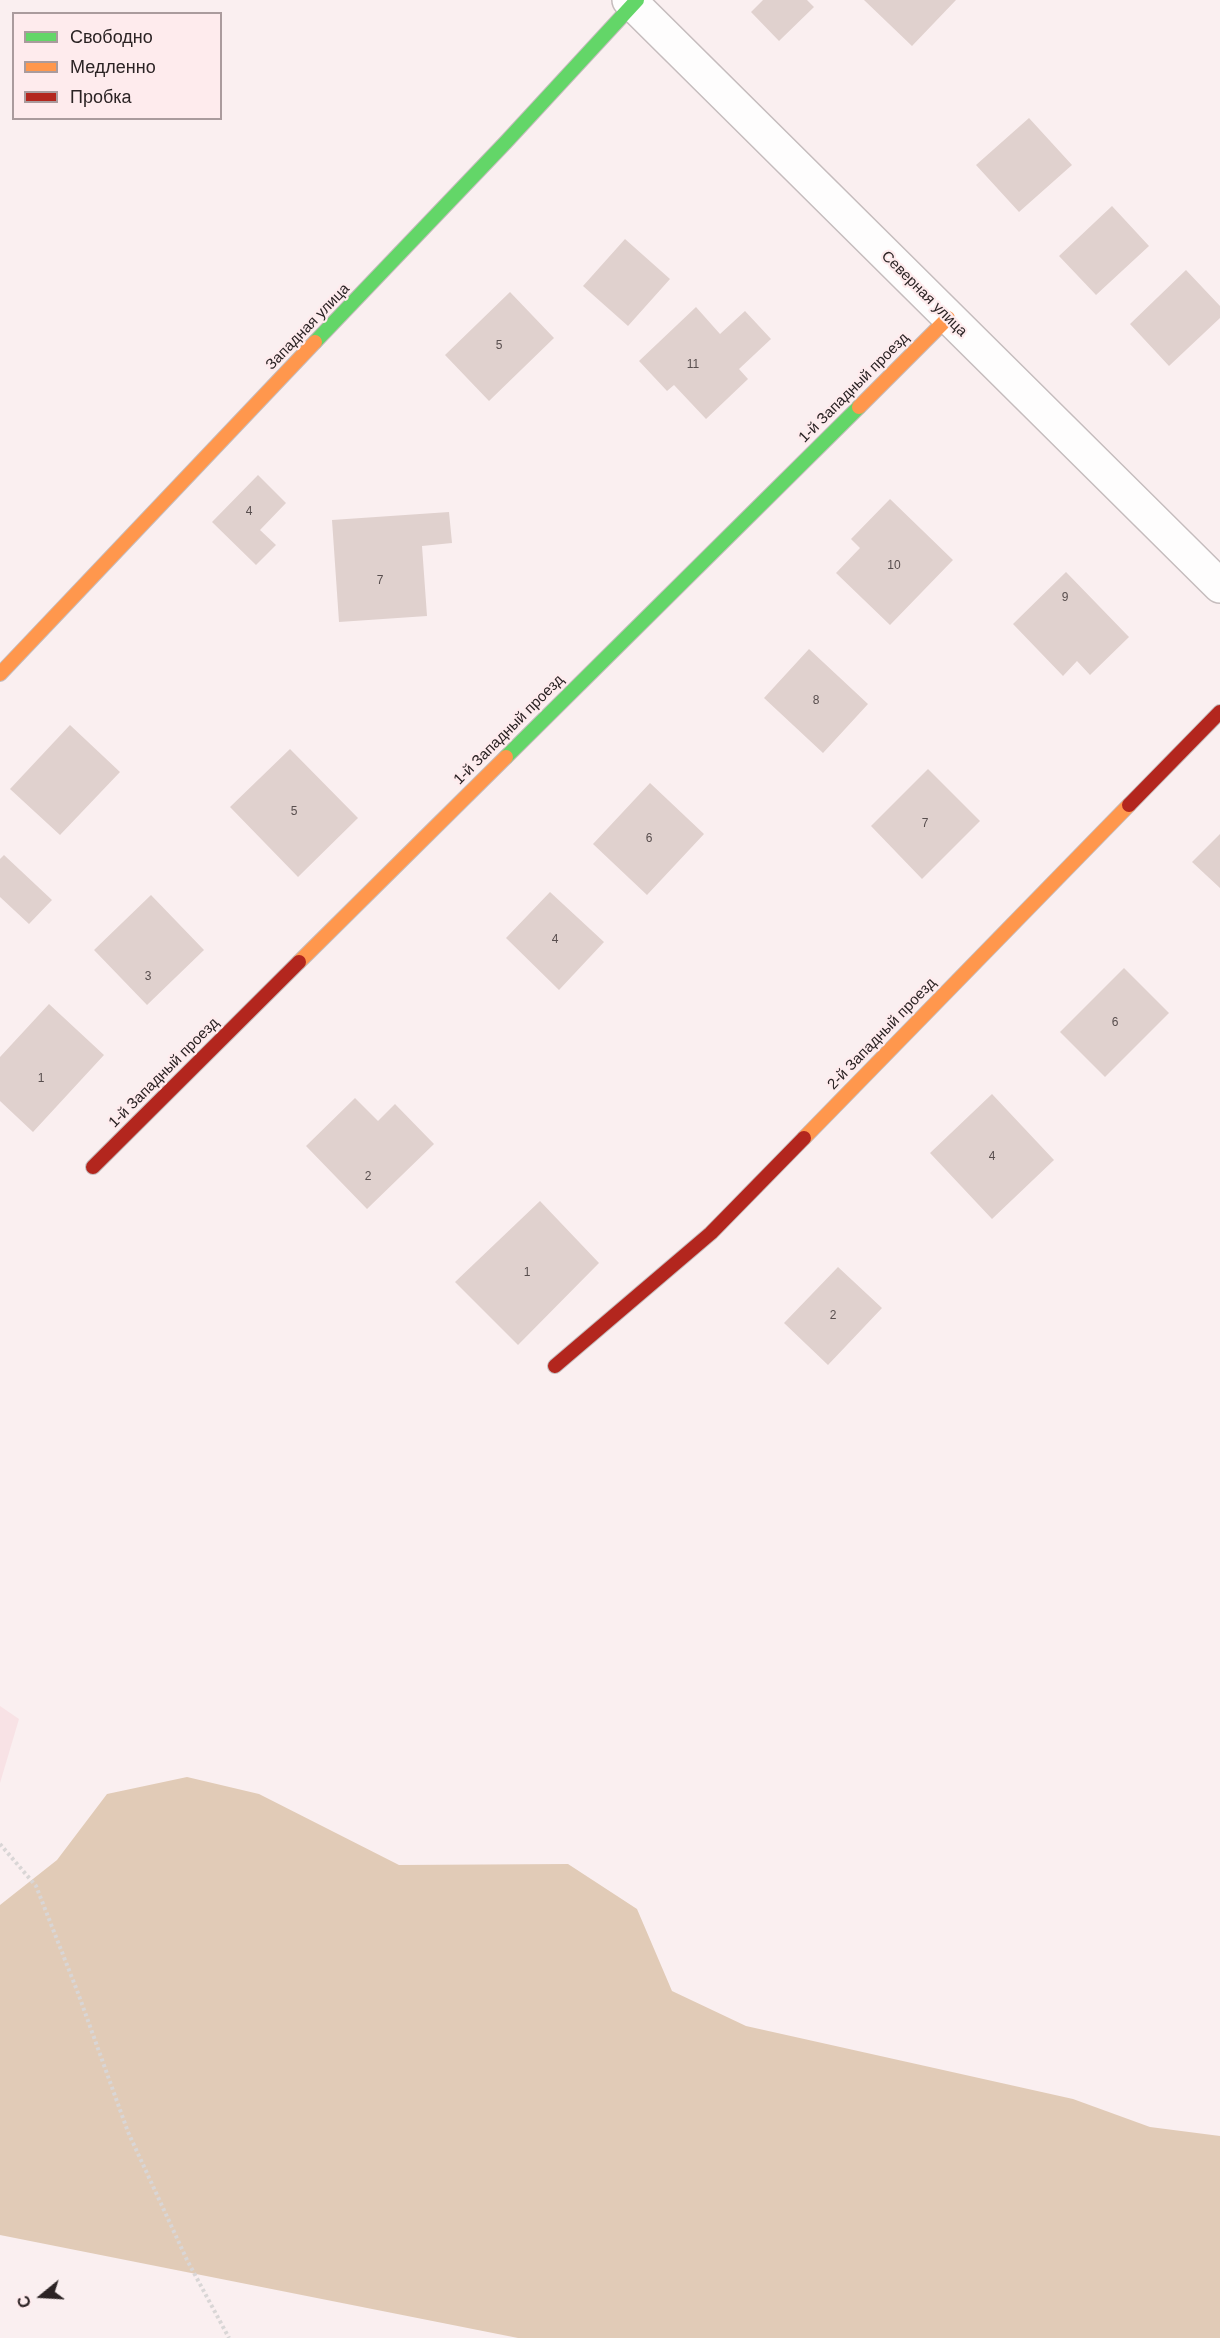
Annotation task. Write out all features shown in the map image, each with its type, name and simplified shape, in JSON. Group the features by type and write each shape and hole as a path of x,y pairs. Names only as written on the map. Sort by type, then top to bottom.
{"street":[{"name":"Северная улица","path":"633,1 948,318 1220,586"},
{"name":"Западная улица","path":"0,674 506,142 633,1"},
{"name":"1-й Западный проезд","path":"93,1167 948,318"},
{"name":"2-й Западный проезд","path":"555,1366 711,1233 1220,712"}],"path":[{"path":"0,1844 36,1886 78,1993 128,2132 187,2260 229,2338"}],"shaded area":[{"path":"0,1706 19,1719 0,1783"},
{"path":"187,1777 259,1794 399,1865 568,1864 637,1909 672,1991 746,2026 1073,2099 1150,2127 1220,2136 1220,2338 518,2338 0,2235 0,1905 57,1860 107,1794"}],"building":[{"path":"763,0 807,0 814,7 779,41 751,12"},
{"path":"864,0 956,0 912,46"},
{"path":"1029,118 1072,165 1019,212 976,165"},
{"path":"1112,206 1149,246 1096,295 1059,256"},
{"path":"625,239 670,279 628,326 583,286"},
{"path":"1186,270 1220,306 1220,318 1169,366 1130,324"},
{"path":"510,292 554,338 489,401 445,355"},
{"path":"696,307 720,334 745,311 771,339 739,369 748,379 706,419 674,385 667,391 639,361"},
{"path":"258,475 286,503 260,530 276,545 256,565 212,522"},
{"path":"890,499 953,560 890,625 836,573 860,548 851,539"},
{"path":"449,512 452,543 422,546 427,616 339,622 332,520"},
{"path":"1066,572 1129,637 1090,675 1077,661 1063,676 1013,624"},
{"path":"809,649 868,704 823,753 764,698"},
{"path":"70,725 120,772 60,835 10,789"},
{"path":"290,749 358,818 298,877 230,807"},
{"path":"928,769 980,821 922,879 871,826"},
{"path":"650,783 704,834 647,895 593,844"},
{"path":"1220,834 1220,888 1192,862"},
{"path":"4,855 52,900 29,924 0,897 0,859"},
{"path":"550,892 604,942 559,990 506,938"},
{"path":"151,895 204,950 147,1005 94,950"},
{"path":"1124,968 1169,1013 1105,1077 1060,1032"},
{"path":"49,1004 104,1055 33,1132 0,1101 0,1057"},
{"path":"992,1094 1054,1160 992,1219 930,1153"},
{"path":"355,1098 378,1121 395,1104 434,1144 367,1209 306,1146"},
{"path":"540,1201 599,1263 518,1345 455,1282"},
{"path":"838,1267 882,1308 828,1365 784,1323"}],"traffic: fast":[{"path":"315,342 506,142 637,0"},
{"path":"506,757 859,407"}],"traffic: slow":[{"path":"859,407 948,318"},
{"path":"0,674 315,342"},
{"path":"299,962 506,757"},
{"path":"804,1138 1129,805"}],"traffic: jam":[{"path":"1129,805 1220,712"},
{"path":"93,1167 299,962"},
{"path":"555,1366 711,1233 804,1138"}]}
